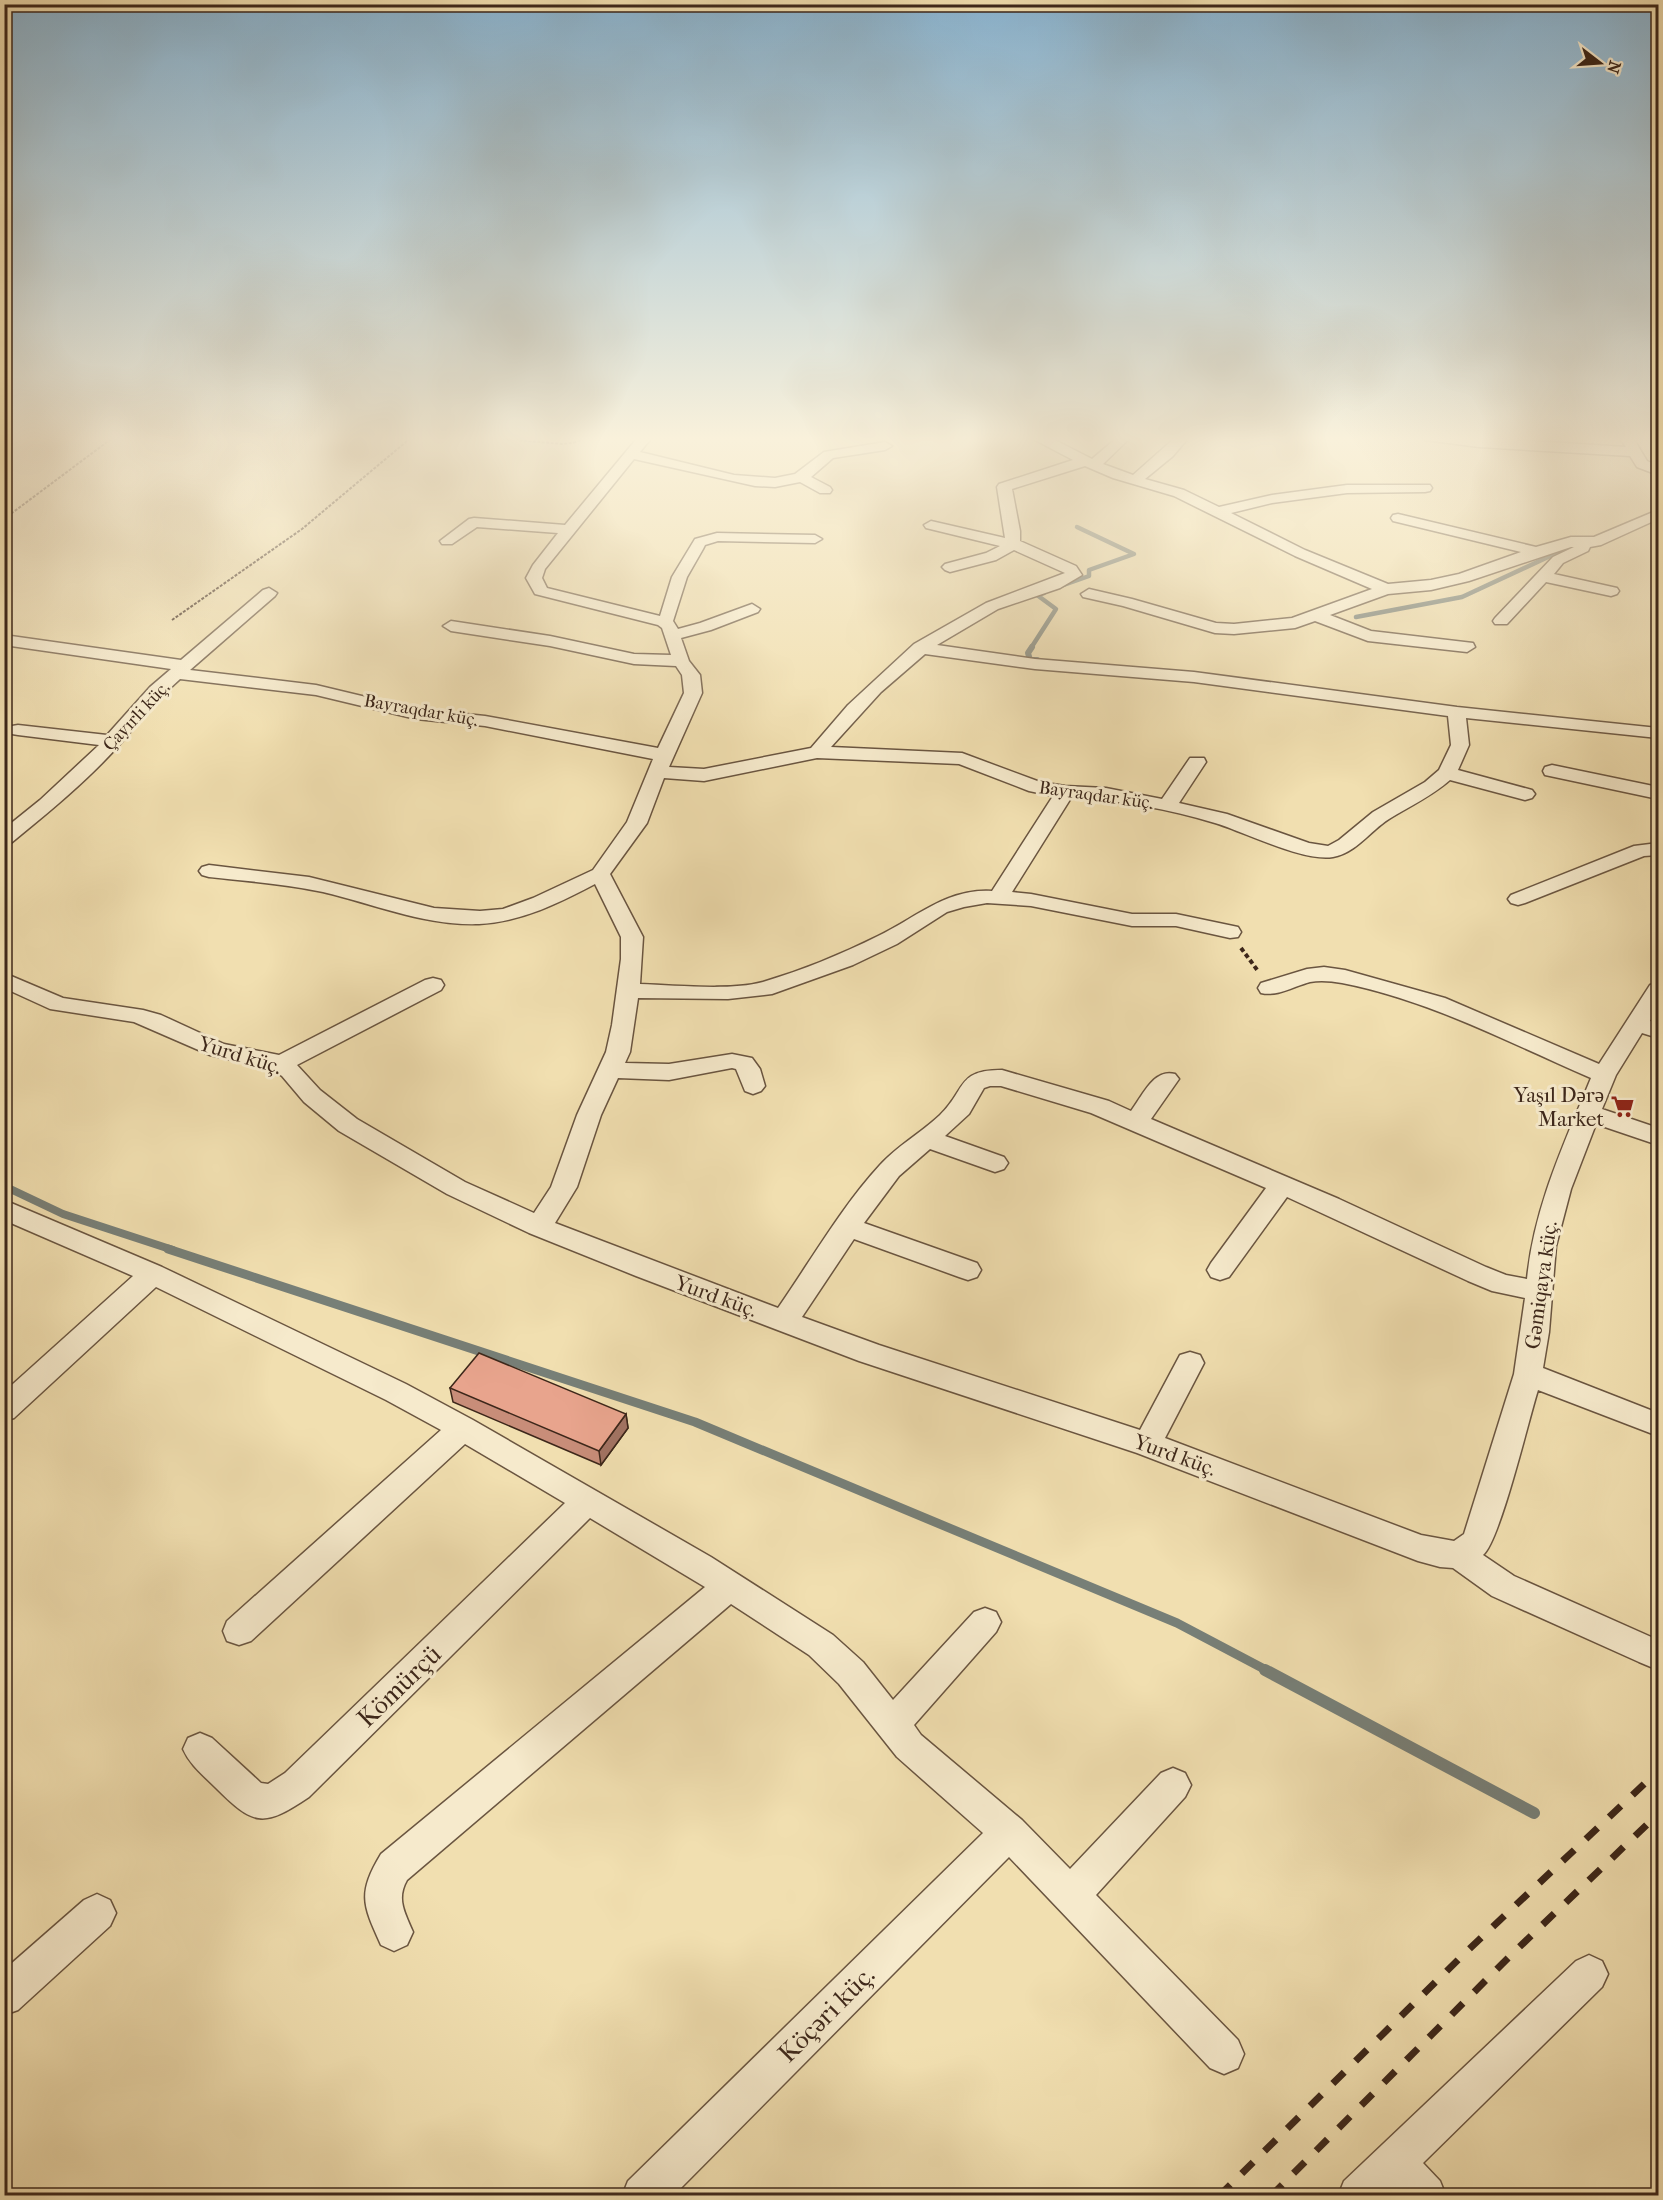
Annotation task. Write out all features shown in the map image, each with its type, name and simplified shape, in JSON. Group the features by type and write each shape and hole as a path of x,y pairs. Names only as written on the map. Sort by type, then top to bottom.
{"street":[{"path":"447,541 450,539"},
{"path":"563,539 538,568 534,578 541,591 668,628 705,627 752,609"},
{"path":"209,871 292,880 438,915 475,917 503,915 530,907 600,874 637,823 660,764 693,693 692,675 681,661 668,628 675,591 684,570 700,542 711,539"},
{"path":"798,539 814,539"},
{"path":"817,752 860,704 920,648 993,606 1074,574 1071,569 1012,543 992,539"},
{"path":"950,567 993,556 1005,550 1012,543 1012,539"},
{"path":"1271,539 1386,590"},
{"path":"1481,539 1539,552"},
{"path":"1501,621 1558,560 1604,539"},
{"path":"1089,594 1126,602 1215,628 1272,626 1295,623 1386,590 1431,585 1463,578 1571,542 1596,542"},
{"path":"1542,576 1611,591"},
{"name":"Çayırli küç.","path":"4,839 46,804 113,741 136,711 269,593"},
{"path":"1317,616 1368,636 1467,647"},
{"path":"451,627 549,641 634,659 681,661"},
{"name":"Bayraqdar küç.","path":"4,639 182,670 316,690 416,714 485,721 704,775 817,752 962,759 985,766 1017,781 1065,792 1106,794 1167,806 1220,818 1304,848 1333,851 1346,844 1380,816 1432,786 1447,773 1460,745 1457,712"},
{"path":"920,648 1035,664 1194,677 1457,712 1659,734"},
{"path":"18,730 113,741"},
{"path":"1167,806 1197,762"},
{"path":"1552,771 1659,792"},
{"path":"1447,773 1525,794"},
{"path":"999,896 1065,792"},
{"path":"1518,899 1641,850 1659,849"},
{"path":"538,1226 560,1195 589,1115 618,1052 628,991 632,937 600,874"},
{"path":"628,991 728,992 764,989 845,960 889,939 940,908 960,901 999,896 1132,920 1176,920 1230,932"},
{"path":"1269,988 1307,976 1324,974 1345,977 1437,1003 1604,1075"},
{"name":"Yurd küç.","path":"4,980 58,1004 153,1020 218,1050 268,1059 280,1064 290,1071 312,1096 348,1125 456,1188 538,1226 645,1269 868,1353 1147,1444 1418,1548 1440,1554 1460,1554"},
{"path":"280,1064 433,985"},
{"name":"Gəmiqaya küç.","path":"1460,1554 1476,1542 1484,1522 1528,1374 1535,1332 1543,1245 1558,1189 1604,1075 1648,1028 1659,990"},
{"path":"611,1070 669,1072 732,1061 744,1063 753,1086"},
{"path":"784,1321 871,1193 890,1170 960,1108 975,1083 987,1078 1002,1078 1074,1099 1136,1122 1282,1185 1477,1274 1502,1284 1538,1291"},
{"path":"1136,1122 1167,1079"},
{"path":"1588,1113 1659,1137"},
{"path":"927,1139 995,1163"},
{"path":"1220,1270 1282,1185"},
{"path":"4,1209 153,1274 396,1392 463,1428 587,1501 729,1586 821,1645 851,1673 909,1746 1009,1832 1224,2054"},
{"path":"848,1227 968,1270"},
{"path":"4,1410 153,1274"},
{"path":"1147,1444 1190,1363"},
{"path":"1528,1374 1657,1425"},
{"path":"239,1631 463,1428"},
{"name":"Kömürçü","path":"201,1749 253,1800 273,1801 297,1785 587,1501"},
{"path":"1460,1554 1479,1571 1503,1586 1651,1652"},
{"path":"394,1932 383,1908 382,1886 394,1867 729,1586"},
{"path":"891,1726 985,1622"},
{"path":"1070,1896 1173,1785"},
{"name":"Köçəri küç.","path":"643,2196 1009,1832"},
{"path":"4,1996 98,1913"},
{"path":"1359,2196 1588,1974"},
{"path":"1394,2162 1425,2196"}],"path":[{"path":"172,620 288,539"},
{"path":"1230,932 1269,988"}],"building":[{"path":"479,1353 626,1414 599,1451 450,1388"}],"waterway":[{"path":"1058,587 1089,576 1089,570 1134,554 1102,539"},
{"path":"1356,617 1462,597 1563,550"},
{"path":"1031,648 1056,609 1037,595 1044,593"},
{"path":"1032,647 1028,653 1030,660 1037,660"},
{"path":"4,1186 63,1214 173,1250"},
{"path":"168,1249 695,1422 1177,1623 1268,1671"},
{"path":"1265,1670 1534,1813"}],"railway":[{"path":"1219,2196 1465,1953 1658,1771"},
{"path":"1271,2196 1511,1955 1658,1814"}],"place":[{"name":"Yaşıl Dərə Market","path":"1622,1107"}]}
